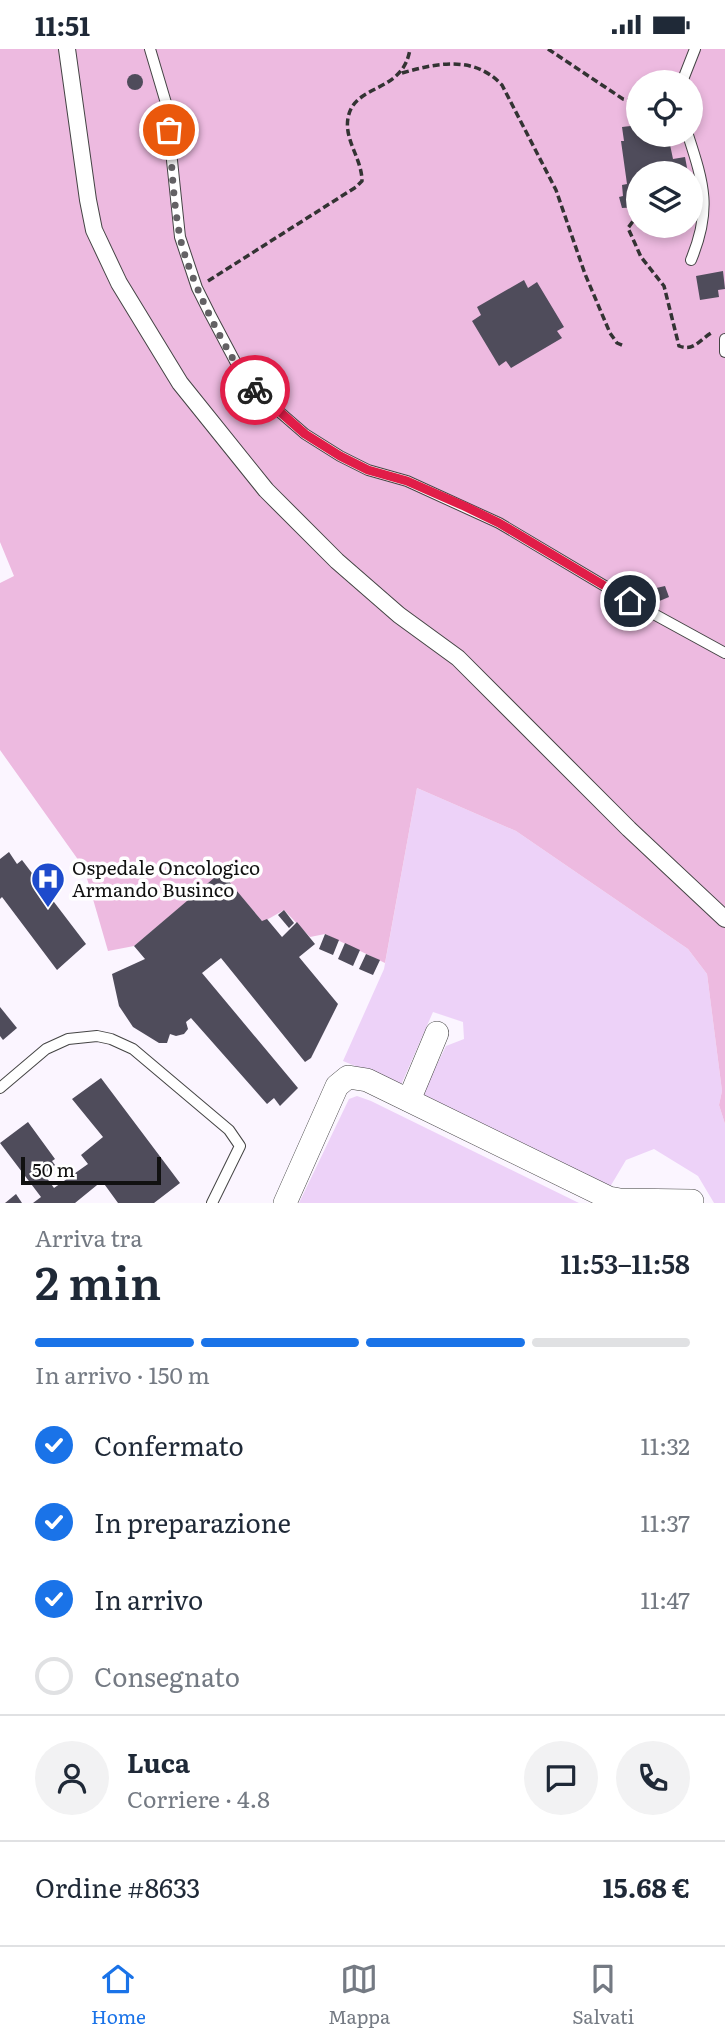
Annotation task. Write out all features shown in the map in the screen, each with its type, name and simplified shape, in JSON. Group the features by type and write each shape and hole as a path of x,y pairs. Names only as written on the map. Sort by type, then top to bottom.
{"street":[{"path":"67,49 94,230 119,283 180,383 266,490 328,552 399,615 458,658 629,829 725,919"},
{"path":"409,1100 437,1033"},
{"path":"285,1203 337,1086 348,1076 367,1080 609,1198 692,1201"}],"lane":[{"path":"150,49 166,103 180,237 197,288 237,365 253,388 305,434 340,456 368,470 407,481 499,523 630,601 725,653"},
{"path":"686,70 695,49"},
{"path":"691,260 703,222 705,201 692,147"},
{"path":"723,336 725,352"},
{"path":"0,1088 46,1049 68,1039 97,1036 133,1049 229,1130 240,1146 212,1203"}],"path":[{"path":"402,73 410,49"},
{"path":"548,49 626,100"},
{"path":"197,288 362,181 360,163 348,129 348,117 352,107 361,97 402,73 442,65 476,66 491,73 502,85 556,190 585,274 610,333 617,343 624,346"},
{"path":"632,238 640,257 664,286 679,346 685,349 693,348 714,331 723,336"}],"shaded area":[{"path":"0,49 725,49 725,1124 719,1105 722,1091 707,974 688,949 516,831 417,788 385,963 325,934 310,937 284,910 263,922 221,873 134,946 108,951 84,868 0,750 0,583 14,576 0,542"},
{"path":"417,788 516,831 688,949 707,974 722,1091 719,1105 725,1124 725,1203 714,1203 698,1176 654,1149 626,1160 610,1187 422,1095 446,1046 464,1039 463,1022 433,1012 401,1085 343,1061 384,969"},
{"path":"357,1096 579,1203 299,1203 349,1099"}],"building":[{"path":"135,74 143,82 135,90 127,82"},
{"path":"622,127 626,127 626,147 670,147 673,159 685,157 686,161 626,161 626,177 621,141 624,141"},
{"path":"626,184 626,208 622,208 619,197 623,196 622,185"},
{"path":"723,271 725,289 718,290 719,297 700,300 696,276"},
{"path":"524,280 528,288 537,282 564,327 557,331 562,338 511,368 506,361 499,366 472,321 481,315 477,307"},
{"path":"665,586 669,597 657,602 652,589"},
{"path":"9,852 17,864 22,860 86,944 57,970 2,897 0,899 0,859"},
{"path":"221,872 262,921 267,919 282,937 297,922 315,944 299,957 338,1004 311,1058 305,1062 221,958 202,973 298,1088 280,1106 274,1098 267,1104 191,1018 186,1022 188,1029 184,1034 170,1034 167,1043 159,1043 133,1027 119,1006 112,974 145,959 134,946"},
{"path":"284,910 294,923 289,928 278,915"},
{"path":"325,934 339,940 333,955 319,949"},
{"path":"345,943 360,950 353,966 338,959"},
{"path":"366,954 380,960 373,975 359,969"},
{"path":"0,1007 17,1028 3,1040 0,1036"},
{"path":"101,1078 180,1183 154,1203 118,1203 102,1181 75,1203 33,1203 41,1197 0,1143 28,1122 55,1159 52,1161 55,1165 44,1174 54,1188 88,1164 81,1155 103,1137 72,1099"},
{"path":"16,1194 22,1203 5,1203"}],"way so far":[{"path":"169,130 180,237 189,265 197,288 219,331 237,365 255,390"}],"place":[{"name":"Ospedale Oncologico Armando Businco","path":"48,909"}],"route":[{"path":"255,390 305,434 340,456 368,470 407,481 499,523 630,601"}]}
